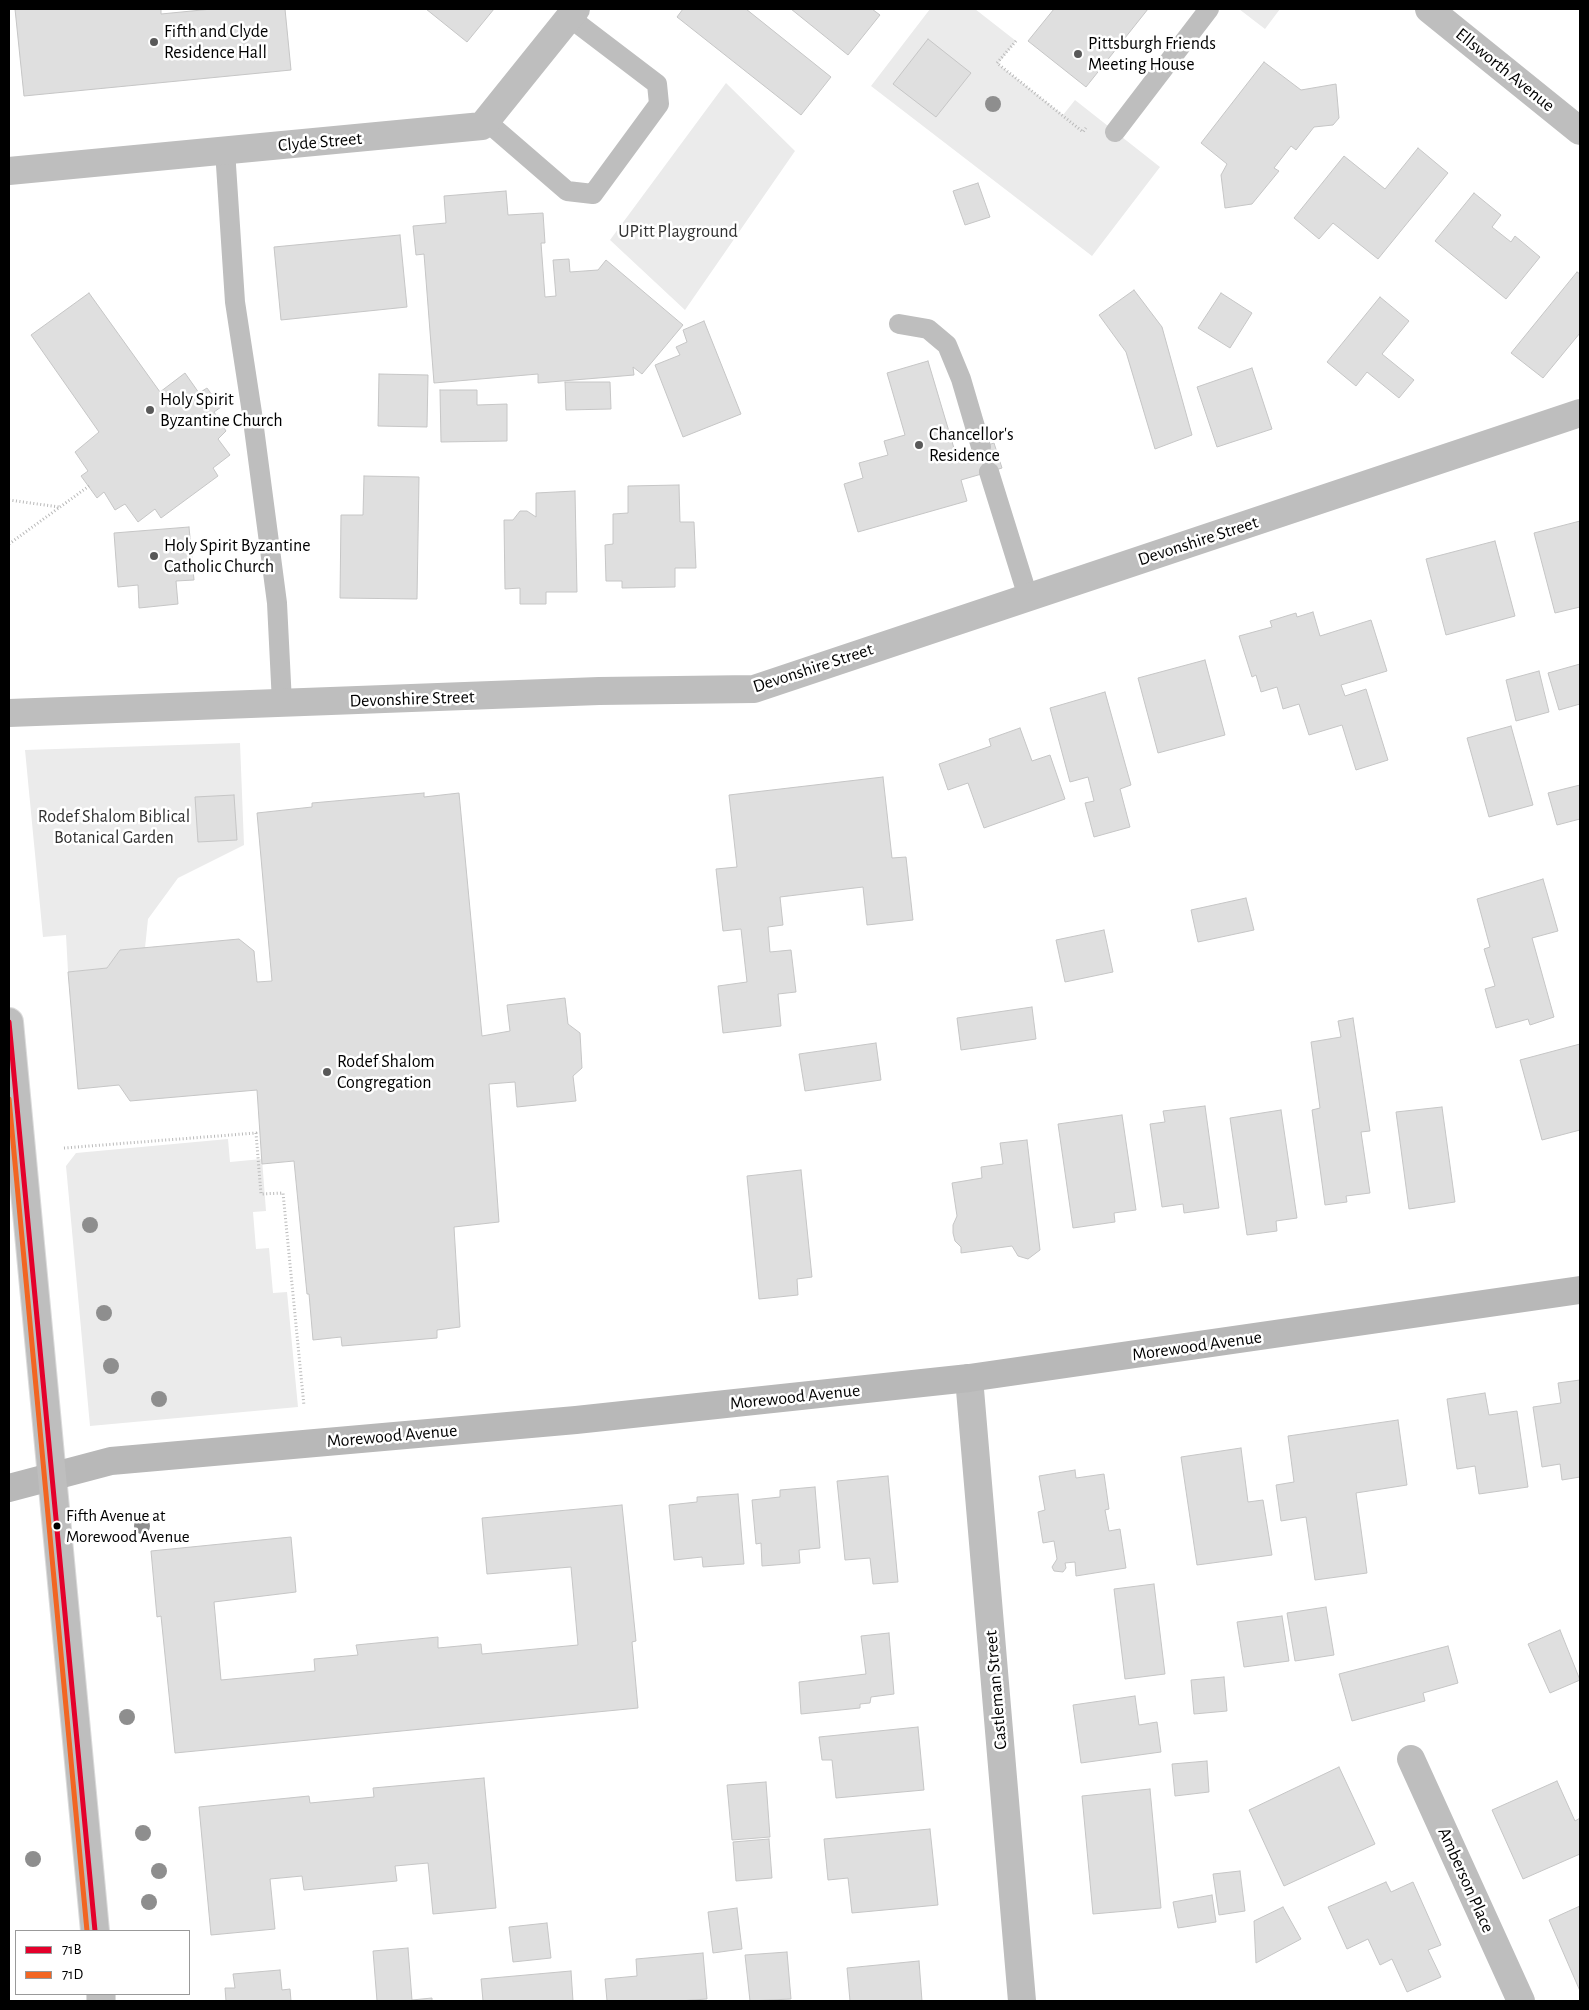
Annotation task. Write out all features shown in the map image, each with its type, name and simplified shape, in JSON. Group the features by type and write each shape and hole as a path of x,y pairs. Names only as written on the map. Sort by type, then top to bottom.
{"main road":[{"name":"Ellsworth Avenue","path":"1429,9 1580,131"},
{"path":"486,121 572,13"},
{"name":"Clyde Street","path":"9,171 482,126 486,121"},
{"name":"Devonshire Street","path":"9,713 599,691 754,689 1580,413"},
{"path":"9,1022 95,1930"},
{"name":"Morewood Avenue","path":"9,1488 111,1461 576,1420 969,1378 1580,1290"},
{"name":"Castleman Street","path":"969,1378 1022,2001"},
{"name":"Amberson Place","path":"1412,1759 1521,2001"}],"lane":[{"path":"1115,132 1210,9"},
{"path":"486,121 567,191 593,194 659,104 657,84 572,13"},
{"path":"225,150 234,302 252,413 277,603 282,703"},
{"path":"899,324 928,330 947,345 961,379 981,447"},
{"path":"989,472 1028,597"}],"path":[{"path":"1016,41 998,63 1063,116"},
{"path":"9,544 89,486"},
{"path":"9,500 59,507"},
{"path":"64,1148 256,1133 261,1194 283,1193 304,1406"}],"green space":[{"path":"930,9 975,9 1016,41 998,64 1063,115 1075,100 1160,167 1092,256 871,86"},
{"path":"1239,9 1280,9 1265,29"},
{"name":"UPitt Playground","path":"726,83 795,151 685,310 610,240"},
{"name":"Rodef Shalom Biblical Botanical Garden","path":"240,743 244,845 178,878 148,919 145,948 120,950 107,968 68,972 66,935 43,937 25,750"},
{"path":"228,1139 230,1162 262,1159 266,1211 253,1212 256,1249 269,1248 273,1293 287,1292 298,1407 90,1426 66,1166 76,1153"}],"building":[{"name":"Fifth and Clyde Residence Hall","path":"15,9 161,9 161,14 212,9 285,9 291,70 24,96"},
{"path":"426,9 494,9 467,42"},
{"path":"683,9 746,9 831,77 801,115 677,17"},
{"path":"791,9 872,9 880,15 848,55"},
{"name":"Pittsburgh Friends Meeting House","path":"1054,9 1148,9 1086,87 1028,41"},
{"path":"928,39 971,73 936,117 893,84"},
{"path":"1264,62 1301,90 1336,84 1339,118 1333,125 1314,127 1296,150 1291,146 1274,168 1279,171 1252,204 1225,208 1221,175 1227,164 1201,143"},
{"path":"1418,148 1448,173 1378,259 1333,223 1319,239 1294,218 1344,156 1385,189"},
{"path":"978,183 990,217 965,225 953,191"},
{"path":"506,191 508,215 543,213 545,243 541,243 545,297 556,296 553,260 569,259 570,272 598,270 606,260 683,325 642,374 633,367 634,375 538,383 538,374 434,383 424,254 416,255 413,226 446,223 444,196"},
{"path":"1474,193 1501,215 1492,227 1511,242 1515,236 1540,257 1506,299 1435,241"},
{"path":"400,235 407,307 281,320 274,247"},
{"path":"1577,272 1580,274 1580,333 1543,378 1511,353"},
{"path":"1134,290 1162,327 1192,435 1155,449 1126,352 1099,315"},
{"name":"Holy Spirit Byzantine Church","path":"89,293 160,392 185,373 199,393 207,388 221,407 214,412 226,431 218,439 230,455 213,468 218,476 161,518 155,509 138,522 125,504 115,510 104,492 97,498 81,476 88,471 75,452 99,432 31,335"},
{"path":"1221,293 1252,313 1230,348 1198,328"},
{"path":"1380,297 1409,321 1382,354 1414,380 1399,398 1367,372 1356,386 1327,362"},
{"path":"704,321 741,414 683,437 655,365 680,355 676,347 687,342 683,330"},
{"name":"Chancellor's Residence","path":"928,361 956,455 994,443 1002,468 961,480 967,501 858,532 844,484 863,478 859,463 888,455 884,441 905,435 887,373"},
{"path":"1252,368 1272,429 1217,447 1197,387"},
{"path":"379,374 428,375 427,427 378,426"},
{"path":"565,382 610,382 611,409 566,410"},
{"path":"440,390 477,390 477,405 507,404 507,441 441,442"},
{"path":"364,476 419,477 417,599 340,598 341,515 363,515"},
{"path":"679,485 680,522 694,522 696,568 675,568 675,587 622,588 622,581 606,581 605,545 613,544 613,514 628,513 628,486"},
{"path":"575,491 577,592 546,592 546,604 520,604 520,588 505,589 504,520 513,520 520,511 527,511 536,517 536,493"},
{"path":"1580,521 1580,607 1555,613 1534,533"},
{"name":"Holy Spirit Byzantine Catholic Church","path":"189,527 194,580 176,581 178,604 139,608 138,585 118,587 114,533"},
{"path":"1495,541 1515,616 1446,635 1426,559"},
{"path":"1313,612 1320,636 1371,620 1387,671 1341,685 1345,696 1366,689 1388,760 1356,770 1342,725 1309,735 1299,704 1283,709 1277,687 1261,692 1256,675 1252,677 1239,636 1272,627 1270,621 1296,613 1297,617"},
{"path":"1205,660 1225,735 1158,753 1138,678"},
{"path":"1580,664 1580,704 1559,710 1548,673"},
{"path":"1539,671 1549,712 1516,721 1506,680"},
{"path":"1105,692 1131,785 1120,789 1130,827 1094,837 1085,803 1094,801 1088,777 1070,782 1050,708"},
{"path":"1511,726 1533,805 1489,817 1467,738"},
{"path":"1020,728 1032,761 1050,755 1065,799 984,828 968,783 948,790 939,764 991,746 989,739"},
{"path":"883,777 892,858 906,857 913,920 867,925 863,887 780,897 783,925 768,927 770,952 791,950 796,992 778,994 781,1026 723,1033 718,986 747,982 741,929 723,931 716,869 737,867 729,795"},
{"path":"1580,785 1580,819 1557,825 1548,793"},
{"name":"Rodef Shalom Congregation","path":"424,793 424,797 459,793 482,1036 510,1031 507,1005 565,998 568,1024 580,1033 582,1068 573,1076 576,1101 517,1107 515,1082 489,1084 499,1222 454,1227 460,1327 437,1330 437,1338 342,1346 341,1337 313,1340 294,1161 262,1164 257,1090 130,1101 119,1085 78,1089 68,972 107,968 120,950 239,939 254,951 257,982 272,981 257,813 312,807 312,803"},
{"path":"234,795 237,840 198,842 195,797"},
{"path":"1543,879 1558,931 1532,938 1554,1017 1530,1025 1528,1019 1496,1028 1485,989 1495,986 1484,949 1490,947 1477,899"},
{"path":"1246,898 1254,930 1198,942 1191,910"},
{"path":"1104,930 1113,972 1065,982 1056,940"},
{"path":"1032,1007 1036,1039 961,1050 957,1018"},
{"path":"1353,1018 1370,1131 1361,1132 1370,1193 1346,1196 1347,1202 1325,1205 1312,1110 1320,1108 1311,1042 1341,1037 1338,1021"},
{"path":"876,1043 881,1080 805,1091 799,1054"},
{"path":"1580,1044 1580,1130 1542,1140 1520,1060"},
{"path":"1205,1106 1219,1208 1184,1213 1183,1204 1162,1207 1150,1124 1165,1122 1163,1111"},
{"path":"1442,1107 1455,1202 1409,1209 1396,1112"},
{"path":"1281,1110 1297,1218 1276,1221 1277,1231 1247,1235 1230,1118"},
{"path":"1122,1115 1136,1210 1114,1213 1115,1222 1073,1228 1058,1124"},
{"path":"1027,1140 1040,1250 1028,1259 1018,1256 1012,1246 961,1253 961,1247 955,1241 953,1233 953,1225 957,1216 952,1183 982,1178 981,1167 1003,1164 1000,1143"},
{"path":"801,1170 812,1277 797,1279 798,1295 759,1299 747,1176"},
{"path":"1580,1380 1580,1477 1562,1480 1560,1464 1542,1467 1533,1407 1561,1403 1558,1383"},
{"path":"1485,1393 1489,1415 1517,1411 1528,1487 1479,1494 1475,1466 1457,1469 1447,1399"},
{"path":"1398,1420 1407,1485 1356,1493 1367,1573 1315,1580 1306,1517 1281,1521 1276,1485 1294,1482 1288,1436"},
{"path":"1241,1448 1248,1502 1263,1500 1272,1555 1197,1565 1181,1457"},
{"path":"1075,1470 1076,1478 1104,1474 1109,1509 1105,1510 1109,1531 1120,1529 1126,1568 1076,1576 1075,1562 1065,1563 1066,1568 1063,1572 1054,1571 1052,1567 1057,1559 1054,1541 1043,1543 1038,1512 1045,1510 1039,1476"},
{"path":"888,1476 898,1582 873,1584 870,1558 845,1560 837,1481"},
{"path":"815,1487 820,1548 799,1550 800,1563 762,1566 761,1543 756,1544 752,1500 780,1497 780,1490"},
{"path":"738,1494 744,1564 703,1567 702,1557 674,1560 669,1505 697,1502 697,1497"},
{"path":"622,1505 636,1641 632,1642 638,1708 175,1753 161,1616 157,1617 151,1551 291,1537 296,1592 214,1602 221,1680 315,1671 314,1659 358,1655 356,1645 438,1637 438,1648 481,1644 482,1654 578,1645 571,1567 487,1574 482,1518"},
{"path":"1154,1584 1165,1674 1125,1679 1114,1589"},
{"path":"1326,1607 1334,1655 1295,1661 1287,1613"},
{"path":"1282,1616 1289,1661 1244,1667 1237,1622"},
{"path":"1560,1630 1580,1680 1550,1693 1528,1644"},
{"path":"889,1633 894,1694 871,1697 870,1703 860,1704 860,1708 801,1714 799,1682 866,1674 861,1636"},
{"path":"1448,1646 1458,1683 1423,1693 1425,1701 1352,1721 1339,1674"},
{"path":"1224,1677 1227,1711 1194,1714 1191,1680"},
{"path":"1135,1696 1139,1725 1157,1722 1161,1752 1081,1763 1073,1705"},
{"path":"918,1727 924,1790 836,1798 832,1760 822,1760 819,1737"},
{"path":"1207,1761 1209,1792 1175,1796 1172,1764"},
{"path":"1339,1767 1375,1844 1284,1886 1249,1810"},
{"path":"484,1778 496,1908 433,1914 428,1863 395,1866 397,1881 304,1890 302,1876 270,1879 275,1929 211,1935 199,1807 309,1796 310,1803 374,1797 373,1788"},
{"path":"1557,1781 1575,1821 1580,1818 1580,1854 1523,1879 1492,1810"},
{"path":"766,1782 770,1837 732,1840 727,1785"},
{"path":"1150,1789 1161,1908 1093,1914 1082,1796"},
{"path":"930,1829 938,1905 852,1913 848,1878 828,1880 824,1839"},
{"path":"769,1839 772,1878 736,1881 733,1842"},
{"path":"1240,1871 1245,1911 1219,1915 1213,1874"},
{"path":"1386,1882 1391,1892 1413,1882 1441,1945 1428,1950 1441,1977 1407,1992 1392,1959 1380,1965 1368,1939 1347,1949 1328,1907"},
{"path":"1212,1895 1216,1922 1178,1928 1173,1902"},
{"path":"1580,1906 1580,1991 1549,1920"},
{"path":"1283,1907 1301,1939 1256,1963 1254,1921"},
{"path":"737,1908 742,1949 713,1953 708,1912"},
{"path":"547,1923 551,1958 513,1962 509,1927"},
{"path":"408,1948 412,2000 432,1998 432,2001 377,2001 373,1951"},
{"path":"787,1952 791,1999 750,2001 745,1955"},
{"path":"703,1953 707,1999 607,2001 605,1979 637,1976 636,1959"},
{"path":"919,1961 922,2001 850,2001 847,1968"},
{"path":"280,1970 282,1990 290,1989 291,2001 226,2001 225,1988 235,1988 233,1974"},
{"path":"571,1971 573,2001 483,2001 481,1979"}],"transit line":[{"name":"71B","path":"9,1022 95,1930"},
{"name":"71D","path":"9,1099 87,1930"}],"place":[{"name":"Fifth and Clyde Residence Hall","path":"154,42"},
{"name":"Pittsburgh Friends Meeting House","path":"1078,54"},
{"name":"Holy Spirit Byzantine Church","path":"150,410"},
{"name":"Chancellor's Residence","path":"919,445"},
{"name":"Holy Spirit Byzantine Catholic Church","path":"154,556"},
{"name":"Rodef Shalom Congregation","path":"327,1072"},
{"name":"Fifth Avenue at Morewood Avenue","path":"57,1526"}]}
